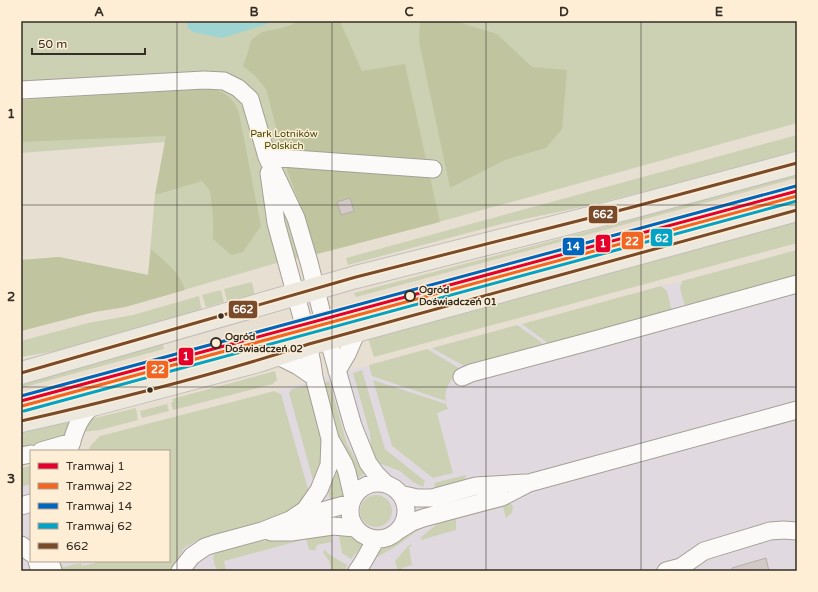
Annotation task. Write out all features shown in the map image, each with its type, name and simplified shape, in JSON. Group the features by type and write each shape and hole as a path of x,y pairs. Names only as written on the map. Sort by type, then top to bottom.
{"main road":[{"path":"21,374 356,277 629,208 797,163"},
{"path":"21,421 96,404 276,355 318,341 797,210"}],"lane":[{"path":"21,90 204,80 224,81 238,88 250,99 267,157 276,223 305,292 318,341 337,371 361,448 376,474 386,484"},
{"path":"267,157 433,169"},
{"path":"267,157 296,218 309,262 305,292"},
{"path":"462,377 470,372 591,341 797,284"},
{"path":"337,371 347,354 357,331"},
{"path":"318,341 314,377 330,439 347,472 352,501 350,516 355,528 364,536 377,539 390,537 412,522 502,497 529,483 797,410"},
{"path":"276,355 298,366 314,377"},
{"path":"48,450 71,447 80,419 96,404"},
{"path":"290,520 306,510 319,490 329,465 330,439"},
{"path":"180,571 192,556 205,547 262,532 290,520 352,501 359,491 366,485 376,483 386,484 395,488 404,501 406,511 405,519 399,530"},
{"path":"400,494 417,498 432,498 476,486 529,483"},
{"path":"262,532 291,532 333,526 355,528"},
{"path":"666,571 681,567 704,551 733,542 770,532 783,530 797,531"},
{"path":"364,568 366,555 377,539"},
{"path":"21,545 30,552"}],"shaded area":[{"path":"797,250 797,571 168,571 185,546 205,534 304,496 278,390"},
{"path":"30,467 30,562 95,563 81,566 63,567 62,564 57,565 56,571 21,571 21,470"}],"green space":[{"name":"Park Lotników Polskich","path":"21,21 797,21 797,123 457,217 330,251 273,264 125,307 94,312 21,331 21,260 59,257 148,275 155,195 165,142 21,153"},
{"path":"300,21 340,21 362,71 405,64 440,222 316,254 309,240 301,208 287,170 266,89 255,76 243,66 251,40 262,32 285,27"},
{"path":"420,21 455,21 497,34 532,67 567,70 562,129 546,148 505,160 450,188 419,42"},
{"path":"208,89 219,91 228,96 234,103 239,113 261,226 243,252 231,255 213,239 213,217 210,191 202,181 155,195 166,136 21,142 21,100"},
{"path":"797,135 797,154 577,208 505,223 348,265 346,258"},
{"path":"797,172 797,178 356,297 354,293 627,221 709,196"},
{"path":"797,195 797,202 459,294 457,288"},
{"path":"797,219 797,243 374,357 368,338"},
{"path":"151,249 175,272 185,290 125,307 94,312 21,331 21,260 59,257 148,275"},
{"path":"797,250 797,277 685,307 680,288 682,281"},
{"path":"252,282 255,297 244,301 242,297 227,301 224,289"},
{"path":"661,286 667,291 672,311 549,344 522,324"},
{"path":"221,290 224,302 206,307 202,295"},
{"path":"199,296 202,312 85,346 21,357 21,341 88,323 133,315"},
{"path":"517,325 541,342 544,346 466,367 432,348"},
{"path":"266,339 268,346 21,413 21,406"},
{"path":"162,341 164,349 21,388 21,382"},
{"path":"427,349 461,370 454,377 447,388 445,397 446,401 372,376 369,365"},
{"path":"362,370 385,449 425,481 423,487 413,482 400,471 381,464 372,456 370,434 353,373"},
{"path":"275,371 277,380 273,384 173,410 171,403 173,402 172,399"},
{"path":"373,380 446,404 448,409 437,413 453,473 433,478 392,446"},
{"path":"329,381 347,444 364,474 354,481 340,445 323,383"},
{"path":"307,385 325,451 314,484 289,393 292,389"},
{"path":"274,391 281,394 308,489 311,491 288,515 198,540 184,548 170,571 56,571 57,565 62,564 63,567 81,563 82,566 96,562 170,562 170,450 88,450 91,445 100,436"},
{"path":"167,404 169,411 142,418 140,411"},
{"path":"136,408 138,420 100,430 83,432 85,425 91,419"},
{"path":"67,422 70,423 70,429 62,439 21,450 21,432"},
{"path":"30,466 30,484 21,487 21,468"},
{"path":"337,466 345,490 342,497 331,504 328,491"},
{"path":"466,475 465,480 435,488 434,483"},
{"path":"373,495 379,495 389,502 392,511 391,517 385,524 379,527 373,527 363,520 360,514 360,508 367,498"},
{"path":"509,502 513,506 512,513 506,518 503,507 456,519 456,530 421,540 421,537 436,525 437,519"},
{"path":"428,523 395,547 374,559 381,547 395,542 401,537"},
{"path":"338,531 345,533 364,544 351,559 342,553"},
{"path":"330,533 332,542 317,545 315,550 309,550 306,539 224,561 226,571 217,569 215,565 213,556 216,553 250,543"},
{"path":"412,544 412,546 409,547 412,565 402,568 403,571 398,571 395,561 408,546"},
{"path":"325,550 330,555 347,565 345,571 332,571 329,561 323,552"}],"water":[{"path":"186,21 274,21 222,38 193,32 188,28"}],"building":[{"path":"350,198 354,211 341,215 337,202"},
{"path":"766,558 769,571 732,571 732,568"}],"tram line":[{"name":"14","path":"21,396 796,186"},
{"name":"1","path":"21,401 797,191"},
{"name":"22","path":"22,406 797,196"},
{"name":"62","path":"24,411 797,201"}],"transit line":[{"name":"662","path":"21,373 356,277 629,208 797,163"},
{"name":"662","path":"21,421 202,376 309,344 797,210"}],"place":[{"name":"Ogród Doświadczeń 01","path":"410,296"},
{"name":"Ogród Doświadczeń 02","path":"216,343"}]}
